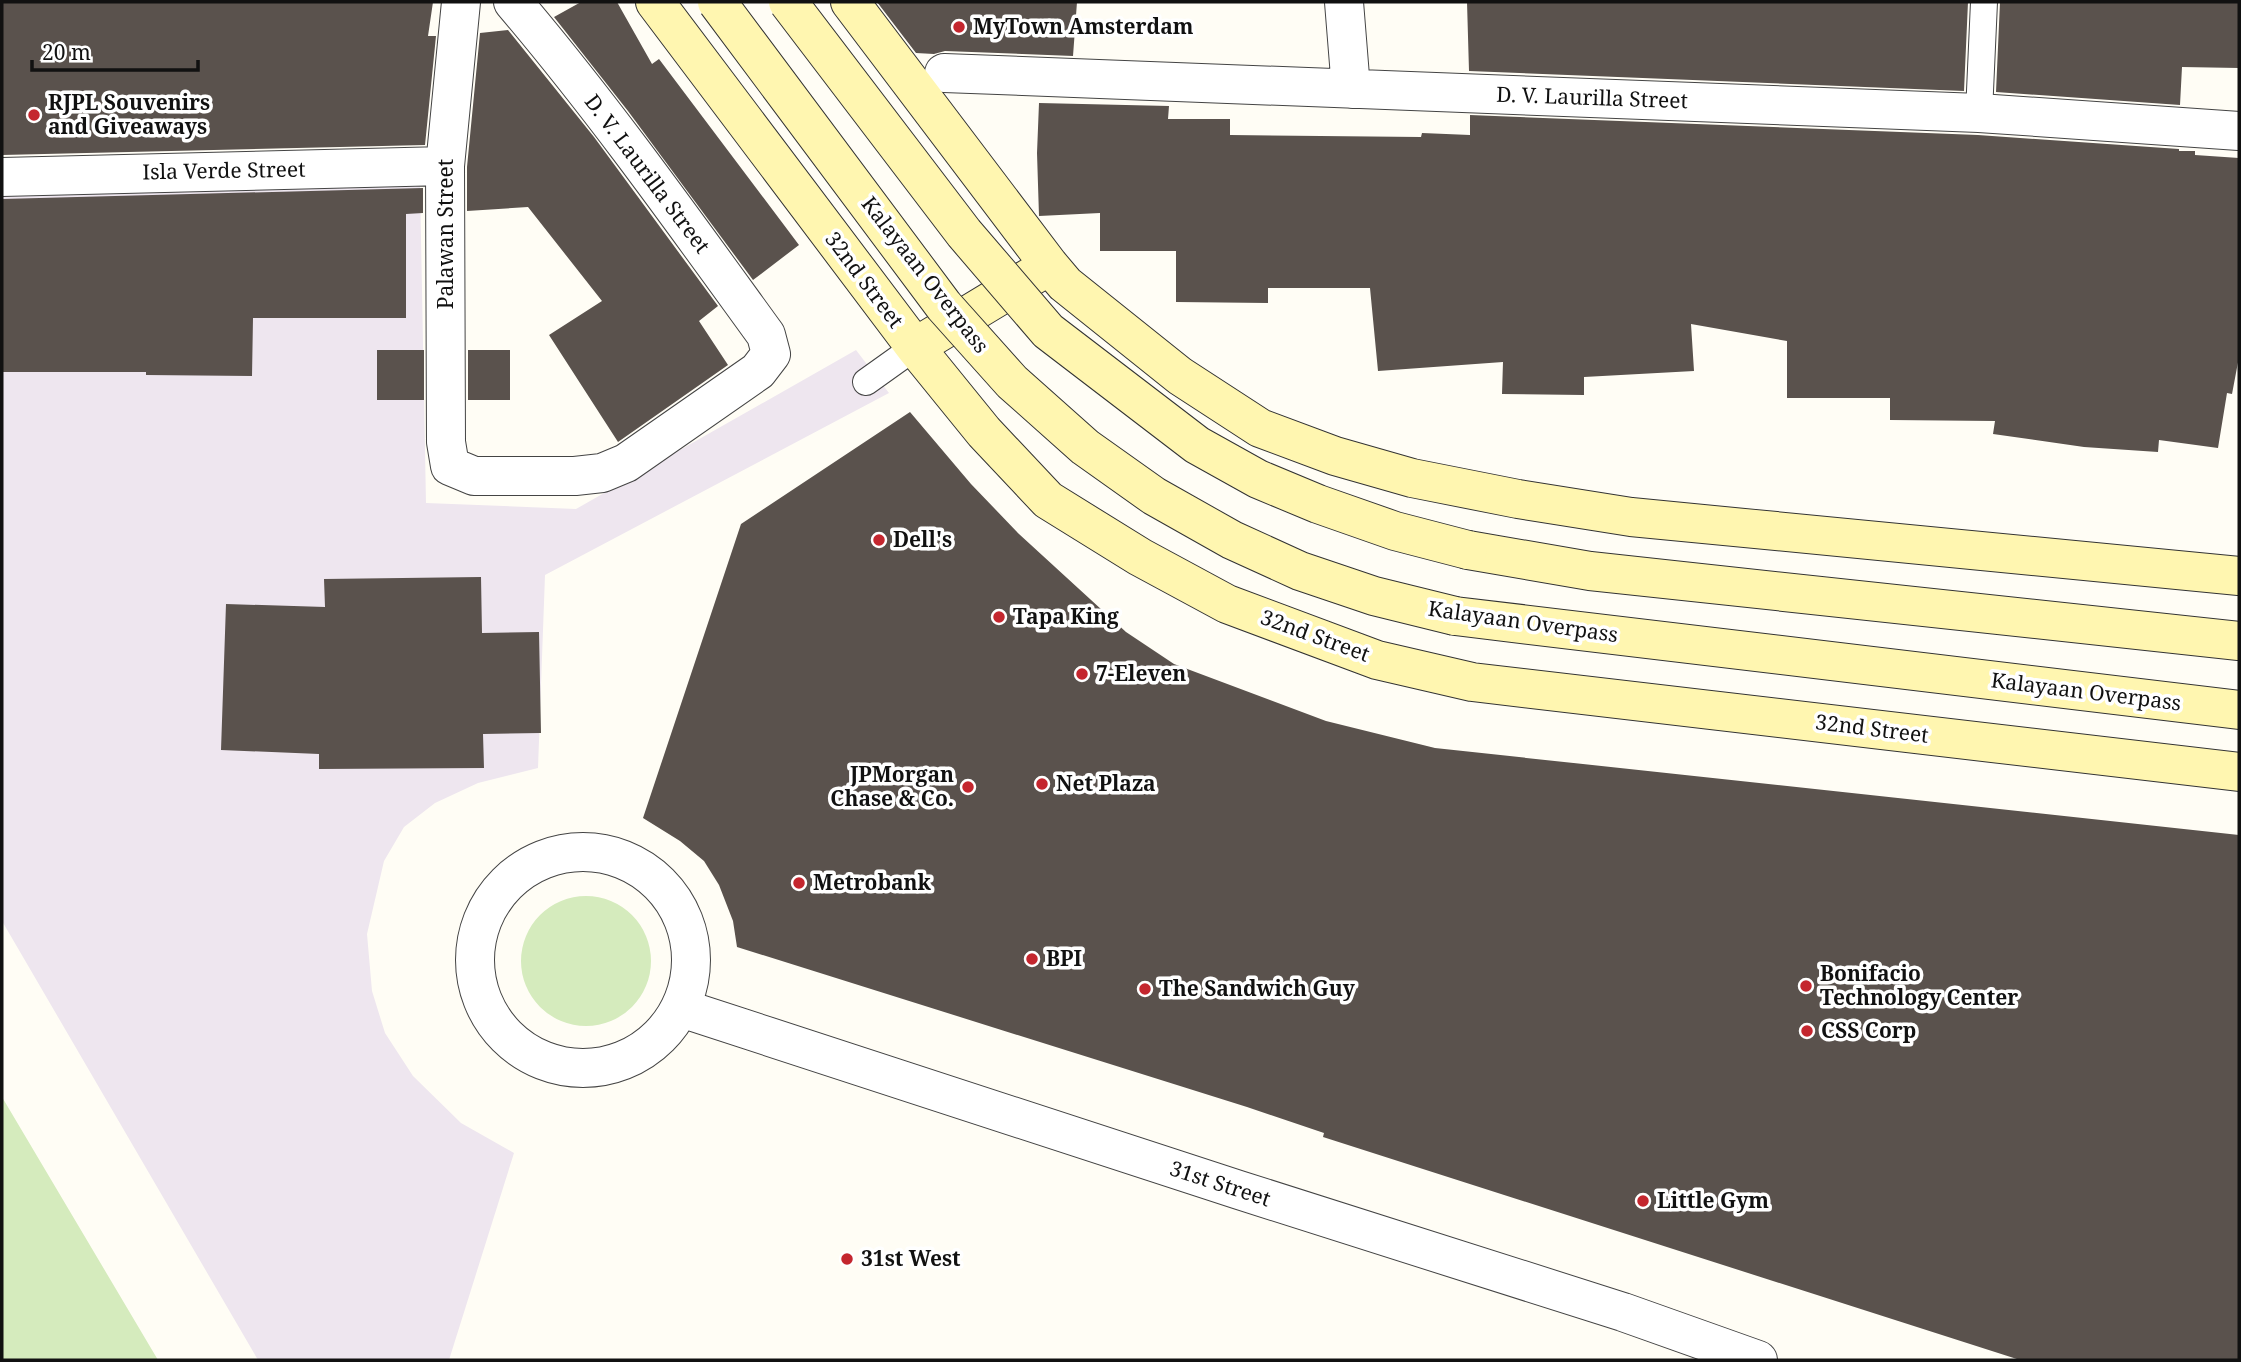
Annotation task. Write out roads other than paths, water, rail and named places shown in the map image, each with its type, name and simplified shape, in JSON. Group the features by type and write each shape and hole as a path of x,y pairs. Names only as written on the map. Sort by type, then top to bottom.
{"main road":[{"name":"32nd Street","path":"654,2 915,346 984,432 1048,500 1140,558 1227,604 1377,660 1472,682 2239,772"},
{"name":"Kalayaan Overpass","path":"717,2 944,306 1012,382 1085,447 1154,496 1232,540 1300,571 1374,596 1455,615 2239,710"},
{"path":"788,2 964,233 1048,331 1197,445 1258,479 1395,531 1468,550 1590,571 2239,641"},
{"path":"850,2 1065,284 1180,376 1260,428 1335,456 1412,478 1631,517 2239,576"},
{"path":"915,346 1049,265"}],"street":[{"name":"Palawan Street","path":"450,466 446,442 445,166 461,2"},
{"name":"D. V. Laurilla Street","path":"450,466 474,475 601,473 626,463 736,386 758,370 771,354 766,335 676,210 513,2"},
{"path":"1344,2 1351,89"},
{"name":"D. V. Laurilla Street","path":"944,73 1979,113 2239,131"},
{"name":"Isla Verde Street","path":"2,177 445,166"},
{"path":"594,852 627,862 655,879 676,905 688,936 691,969 681,1008 665,1031 639,1053 607,1066 572,1069 538,1059 509,1041 488,1013 475,981 474,947 484,914 503,886 530,866 561,854 594,852"},
{"name":"31st Street","path":"681,1008 1684,1348 1758,1360"}],"lane":[{"path":"1979,113 1984,2"},
{"path":"866,382 915,346"}],"place":[{"name":"MyTown Amsterdam","path":"959,27"},
{"name":"RJPL Souvenirs and Giveaways","path":"34,115"},
{"name":"Dell's","path":"879,540"},
{"name":"Tapa King","path":"999,617"},
{"name":"7-Eleven","path":"1082,674"},
{"name":"Net Plaza","path":"1042,784"},
{"name":"JPMorgan Chase & Co.","path":"968,787"},
{"name":"Metrobank","path":"799,883"},
{"name":"BPI","path":"1032,959"},
{"name":"Bonifacio Technology Center","path":"1806,986"},
{"name":"The Sandwich Guy","path":"1145,989"},
{"name":"CSS Corp","path":"1807,1031"},
{"name":"Little Gym","path":"1643,1201"},
{"name":"31st West","path":"847,1259"}]}
